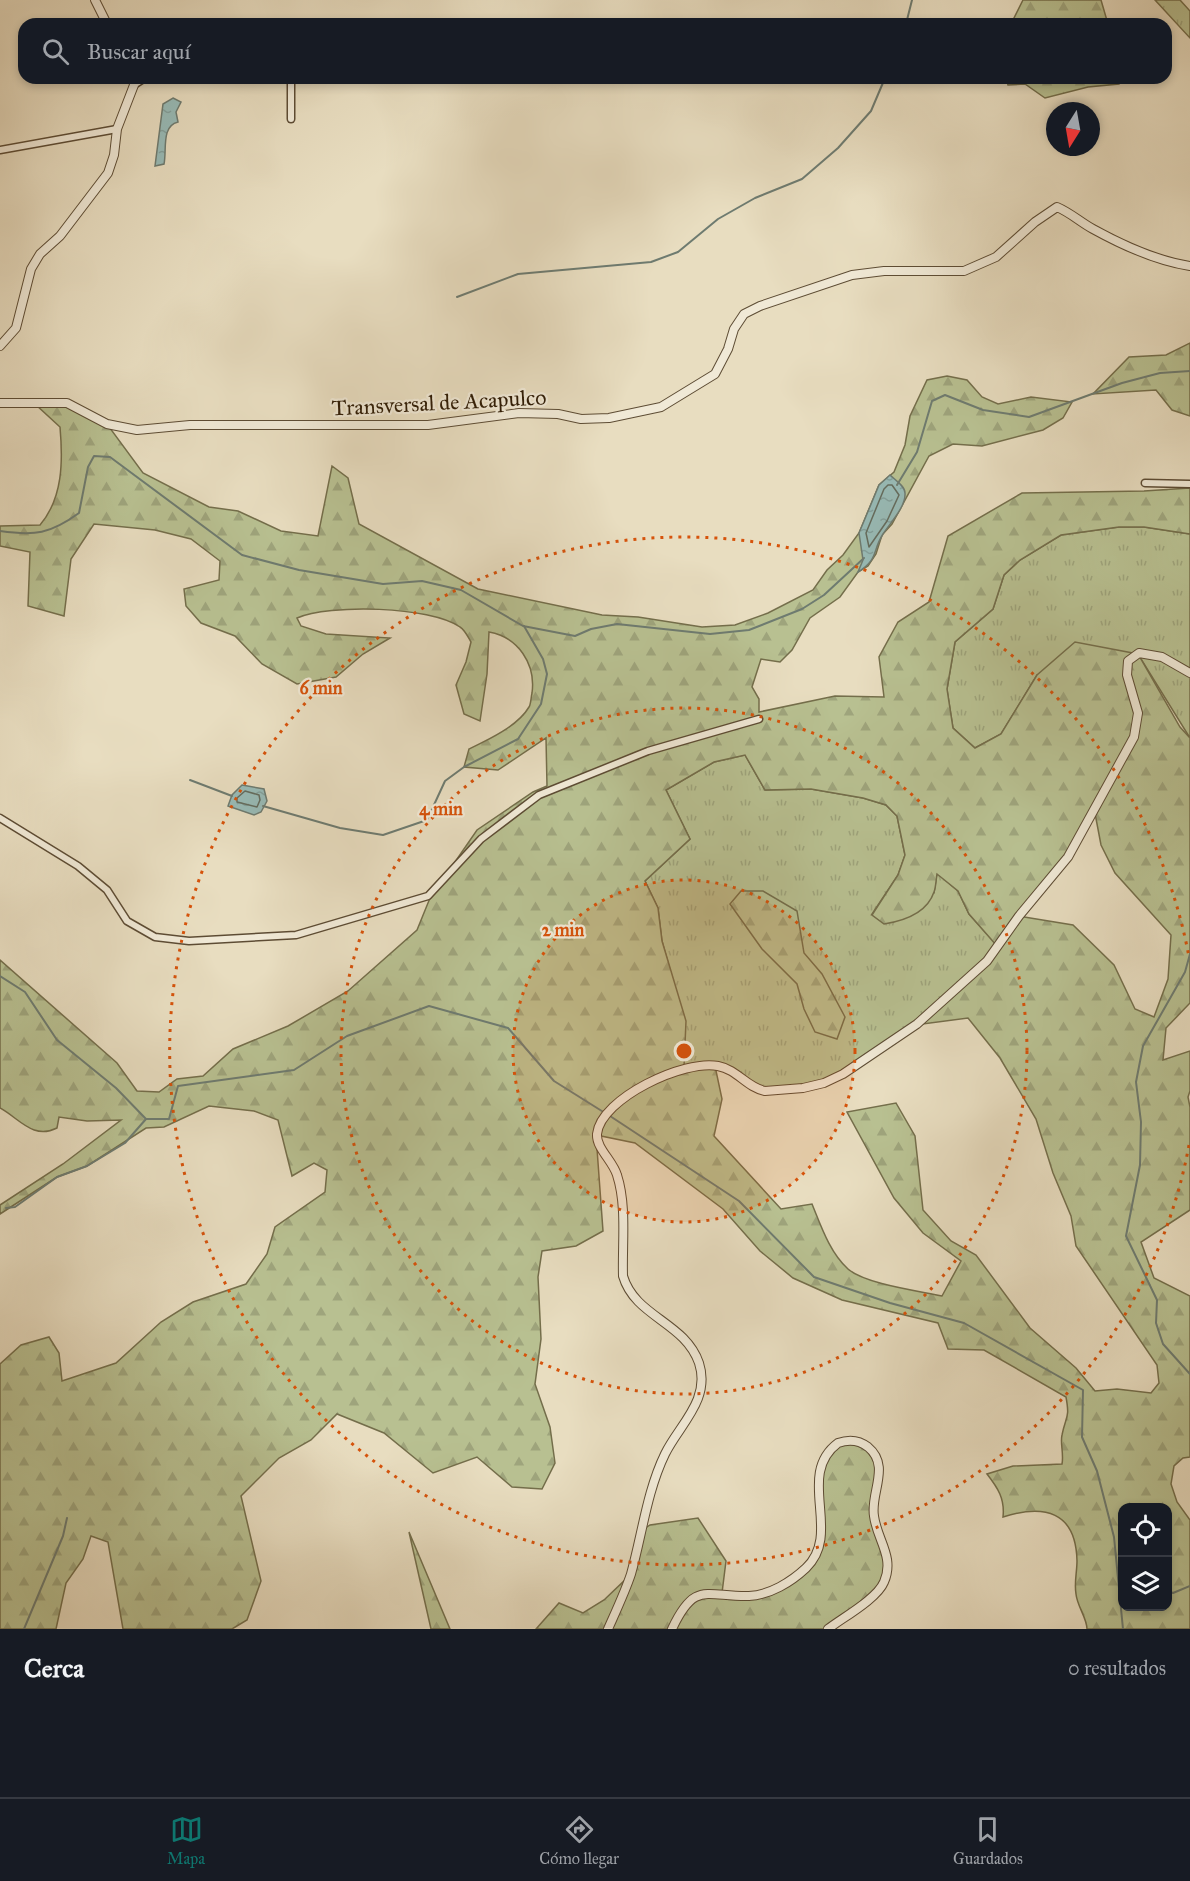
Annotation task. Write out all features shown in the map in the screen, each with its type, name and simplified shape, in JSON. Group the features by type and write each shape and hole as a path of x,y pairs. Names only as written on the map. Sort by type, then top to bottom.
{"street":[{"path":"96,0 104,18"},
{"path":"0,346 16,328 31,269 40,254 60,236 108,173 114,155 117,129 132,84"},
{"path":"291,84 291,119"},
{"path":"0,150 117,129"},
{"name":"Transversal de Acapulco","path":"0,403 67,403 107,424 137,429 207,424 428,424 519,413 558,414 581,419 609,418 661,407 715,374 728,349 734,329 744,314 760,306 852,275 884,272 964,271 996,257 1035,222 1057,207 1072,213 1090,228 1120,243 1190,266"},
{"path":"1145,483 1190,484"},
{"path":"608,1629 630,1577 664,1455 696,1406 702,1377 696,1357 686,1340 640,1305 627,1288 623,1276 620,1189 613,1163 598,1141 597,1134 603,1122 645,1084 685,1067 702,1065 728,1068 756,1089 765,1091 824,1083 843,1074 917,1024 976,974 1068,857 1134,738 1138,713 1127,675 1128,661 1139,653 1154,655 1190,673"},
{"path":"0,818 78,866 107,890 127,921 155,937 189,941 296,935 428,896 482,839 539,795 648,751 759,719"},
{"path":"672,1629 688,1602 696,1596 707,1592 751,1596 768,1592 807,1567 816,1556 820,1543 822,1527 817,1488 821,1463 838,1443 855,1440 870,1449 879,1462 880,1477 873,1507 876,1528 888,1556 887,1573 883,1585 874,1594 828,1629"}],"green space":[{"path":"1023,0 1101,0 1106,18 1014,18"},
{"path":"1155,0 1180,0 1190,11 1190,38 1172,18"},
{"path":"1025,84 1119,84 1088,87 1045,98"},
{"path":"1190,343 1190,416 1172,410 1156,390 1093,394 1129,357 1166,355"},
{"path":"947,376 967,380 982,397 998,404 1031,397 1072,402 1063,418 1043,430 982,446 953,444 929,456 892,524 882,535 876,554 868,566 858,572 840,597 810,618 792,650 780,662 761,659 752,687 759,699 759,712 835,696 884,697 879,657 898,622 929,602 948,536 1022,493 1190,488 1190,534 1144,527 1119,527 1061,535 1020,560 1004,575 993,609 955,642 947,689 953,728 975,748 1001,734 1037,675 1075,642 1138,654 1180,727 1190,738 1190,1003 1166,1028 1163,1060 1190,1051 1188,1097 1190,1107 1190,1210 1141,1242 1154,1278 1190,1296 1190,1457 1183,1458 1174,1466 1171,1484 1177,1502 1190,1520 1190,1629 1087,1629 1076,1594 1077,1561 1071,1531 1055,1515 1044,1512 1032,1511 1003,1517 1000,1494 987,1474 1013,1466 1062,1464 1062,1438 1068,1413 1066,1397 984,1350 948,1349 938,1323 842,1300 793,1278 760,1251 723,1209 635,1143 596,1135 603,1231 576,1246 542,1251 538,1277 541,1339 535,1384 550,1427 555,1463 542,1489 512,1487 477,1457 433,1473 384,1433 337,1414 311,1440 279,1458 241,1496 261,1581 247,1620 232,1629 123,1629 108,1542 91,1536 83,1559 66,1583 56,1629 0,1629 0,1364 21,1345 49,1337 59,1353 62,1381 116,1363 161,1322 193,1302 246,1284 267,1254 275,1227 325,1192 327,1170 314,1163 292,1176 278,1120 254,1111 209,1106 164,1127 146,1128 87,1166 57,1177 0,1214 0,1205 63,1164 121,1120 87,1121 59,1117 57,1128 41,1131 27,1127 0,1108 0,960 117,1063 137,1091 159,1092 177,1079 203,1076 233,1049 288,1026 348,991 417,930 430,898 477,830 533,792 547,786 546,738 498,770 464,767 469,749 510,726 524,714 530,704 532,682 528,662 516,646 499,635 489,632 487,674 480,721 464,714 456,685 466,662 471,642 460,627 446,620 426,615 379,609 332,611 297,618 301,626 326,634 390,638 363,654 336,677 297,684 262,664 235,636 201,623 186,606 184,589 219,580 220,561 191,539 155,530 94,524 71,559 64,616 28,606 30,552 0,546 0,526 40,525 48,514 57,491 61,466 60,427 34,403 54,401 107,424 143,473 209,507 238,511 281,531 318,536 332,466 348,478 359,524 478,589 602,615 638,617 702,627 735,625 768,613 813,590 859,533 879,485 894,472 905,445 910,416 927,380","holes":["745,755 765,790 811,789 863,798 886,805 897,816 905,855 898,875 872,915 884,924 914,915 931,899 937,874 958,891 969,914 997,946 915,1025 968,1018 1000,1058 1036,1119 1053,1173 1071,1216 1076,1246 1157,1365 1159,1383 1151,1393 1117,1389 1095,1391 1076,1368 1030,1328 976,1255 951,1241 923,1210 915,1136 896,1103 847,1112 894,1198 923,1233 961,1261 942,1296 879,1283 848,1269 831,1247 812,1204 781,1209 714,1136 722,1099 715,1066 684,1067 686,1021 662,941 658,908 645,881 690,839 666,790 714,762","1094,808 1101,845 1115,873 1171,935 1168,979 1154,1017 1135,1009 1114,965 1073,925 1018,916 1066,857"]},
{"path":"1119,527 1144,527 1190,534 1190,738 1138,654 1037,675 1001,734 975,748 953,728 947,689 955,642 993,609 1004,575 1020,560 1061,535"},
{"path":"745,755 765,790 811,789 863,798 886,805 897,816 905,855 898,875 872,914 934,893 937,873 958,891 969,914 998,946 915,1025 824,1083 765,1091 728,1068 684,1067 672,977 662,941 658,908 645,881 690,839 666,790 714,762"},
{"path":"741,891 763,891 797,911 804,953 822,974 845,1017 837,1039 815,1032 804,1009 797,984 762,949 730,904"},
{"path":"836,1443 861,1444 877,1463 872,1497 886,1557 881,1585 826,1629 536,1629 559,1603 583,1613 604,1600 628,1577 641,1531 650,1525 698,1518 726,1561 722,1593 767,1592 805,1568 818,1544 817,1473"},
{"path":"409,1532 450,1629 431,1629"}],"water":[{"path":"173,98 181,102 176,112 178,122 169,128 167,133 164,164 155,166 163,104"},
{"path":"890,475 905,490 905,498 897,515 883,534 872,559 858,572 863,560 859,533 879,485"},
{"path":"242,785 264,789 267,801 261,812 254,815 228,806 232,795"}],"waterway":[{"path":"908,18 912,0"},
{"path":"457,297 518,274 651,262 678,252 718,219 755,198 802,179 838,148 871,111 882,84"},
{"path":"897,485 917,452 932,401 945,395 983,410 1029,417 1122,383 1160,373 1190,371"},
{"path":"0,531 42,532 69,520 79,513 88,467 94,456 110,457 242,555 299,570 383,584 422,581 461,590 523,626 575,636 591,629 617,624 710,634 749,630 802,609 824,595 864,558"},
{"path":"263,806 340,828 383,835 427,820 445,781 464,767 518,739 541,704 547,674 543,659 524,626"},
{"path":"190,780 232,796"},
{"path":"1190,954 1185,972 1143,1046 1136,1082 1141,1122 1140,1165 1126,1236 1157,1300 1156,1323 1163,1344 1190,1374"},
{"path":"0,976 25,992 57,1040 116,1088 146,1119 169,1119 178,1086 294,1070 347,1036 429,1006 508,1028 554,1081 605,1113"},
{"path":"610,1116 739,1201 814,1277 890,1303 964,1323 1083,1390 1082,1437 1097,1471 1114,1537 1123,1629"},
{"path":"6,1208 15,1207 57,1177 87,1166 125,1143 146,1119"},
{"path":"24,1629 63,1536 67,1518"},
{"path":"1172,1593 1190,1586"}]}
